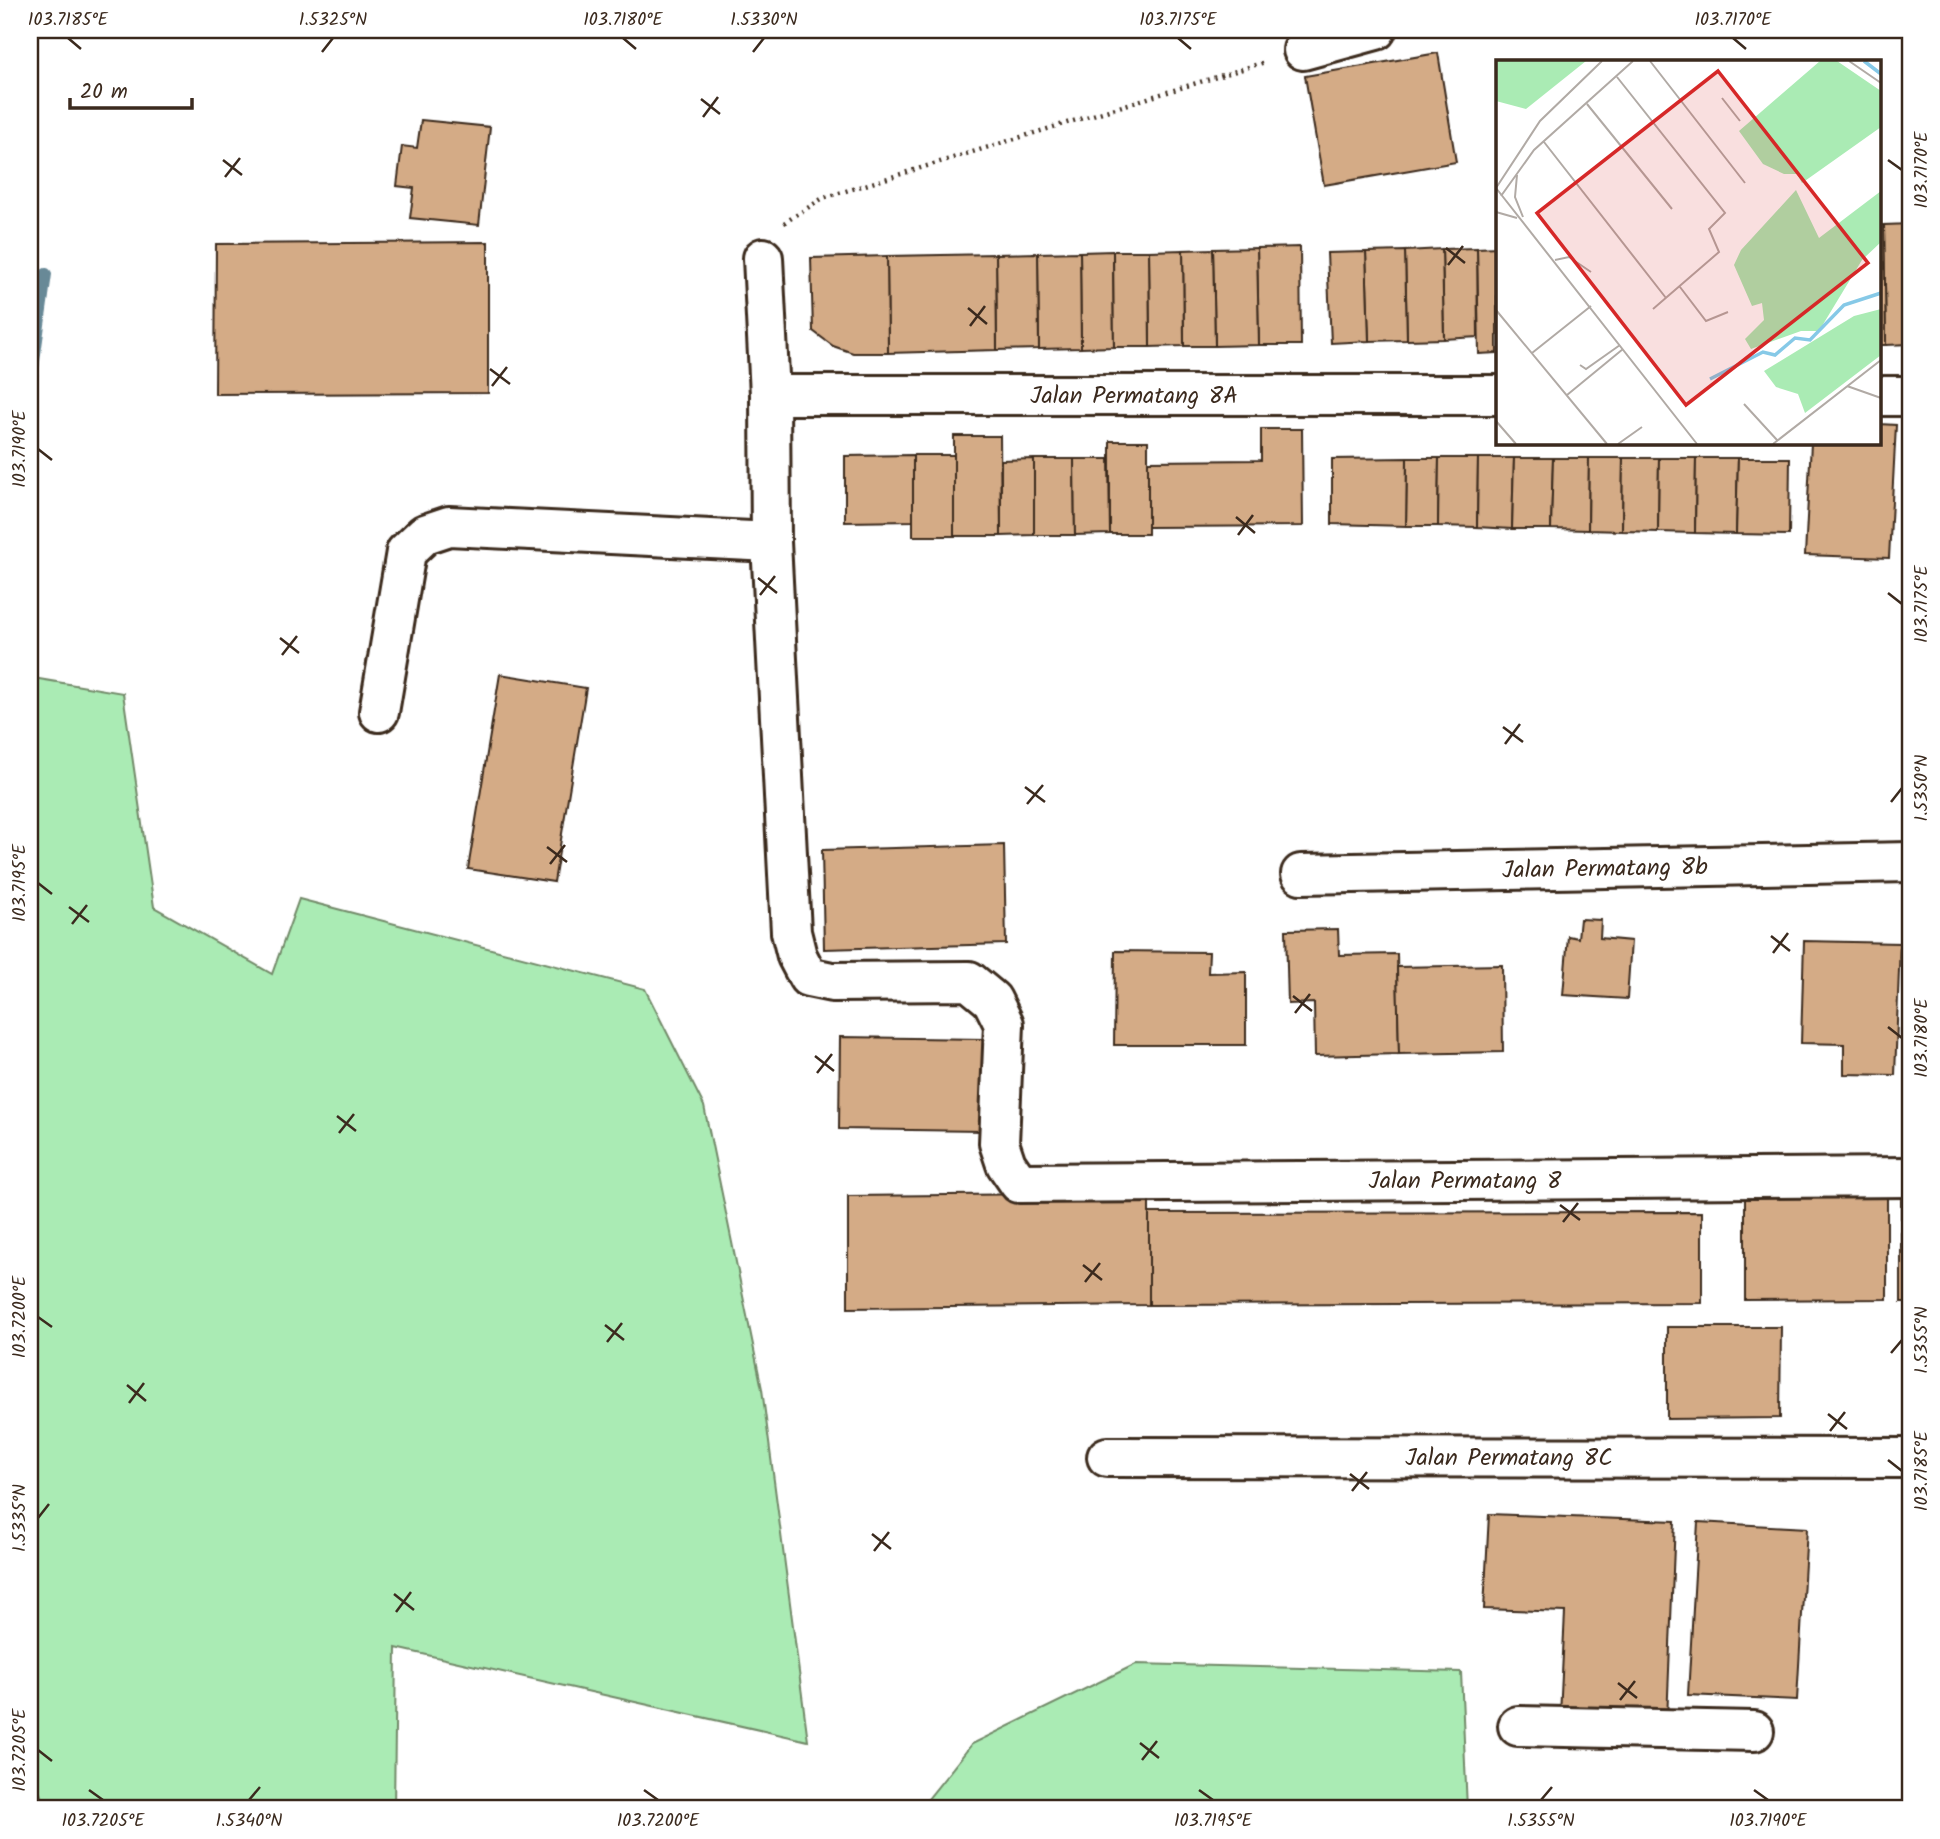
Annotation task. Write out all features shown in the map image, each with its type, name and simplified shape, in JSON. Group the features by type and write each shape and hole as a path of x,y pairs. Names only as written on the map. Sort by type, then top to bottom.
{"street":[{"path":"1303,50 1376,30"},
{"path":"379,712 406,552 425,534 449,526 771,541 770,395 763,258"},
{"name":"Jalan Permatang 8A","path":"770,395 1496,395"},
{"path":"1881,396 1910,396"},
{"name":"Jalan Permatang 8","path":"771,541 791,932 797,956 808,977 832,982 969,981 992,1000 1004,1024 999,1143 1006,1164 1019,1183 1910,1177"},
{"name":"Jalan Permatang 8b","path":"1301,874 1910,862"},
{"name":"Jalan Permatang 8C","path":"1107,1457 1910,1458"},
{"path":"1518,1726 1754,1731"}],"path":[{"path":"763,258 778,227 824,198 1303,50"}],"green space":[{"path":"33,678 123,693 154,907 272,974 299,899 645,989 704,1106 762,1389 808,1741 396,1648 394,1809 46,1809 30,1767 30,688"},
{"path":"1136,1664 1461,1672 1467,1809 920,1809 972,1744"}],"building":[{"path":"1438,53 1456,162 1324,185 1305,76"},
{"path":"421,120 490,127 479,225 410,218 414,188 397,186 402,146 417,148"},
{"path":"1910,224 1910,344 1886,345 1884,225"},
{"path":"1881,225 1884,225 1886,345 1881,345"},
{"path":"488,242 488,393 215,394 216,244"},
{"path":"1300,247 1301,345 1259,345 1257,248"},
{"path":"1496,247 1496,353 1479,354 1477,248"},
{"path":"1257,248 1259,345 1215,346 1213,249"},
{"path":"1477,248 1478,337 1444,339 1442,249"},
{"path":"1213,249 1215,346 1184,346 1183,250"},
{"path":"1442,249 1444,339 1407,340 1405,251"},
{"path":"1183,250 1184,346 1150,347 1149,251"},
{"path":"1113,251 1114,347 1081,348 1080,252"},
{"path":"1113,251 1149,251 1150,347 1114,347"},
{"path":"1405,251 1407,340 1369,341 1366,252"},
{"path":"1080,252 1081,348 1039,349 1038,253"},
{"path":"1366,252 1369,341 1331,343 1327,253"},
{"path":"1038,253 1039,349 997,350 996,254"},
{"path":"996,254 997,350 888,353 887,256"},
{"path":"887,256 888,353 853,353 833,346 813,331 811,258"},
{"path":"1881,424 1896,425 1889,558 1805,555 1811,444 1881,444"},
{"path":"1261,429 1302,429 1303,526 1148,527 1148,461 1261,460"},
{"path":"954,436 1000,436 1001,536 954,536"},
{"path":"1110,441 1148,441 1148,534 1110,534"},
{"path":"913,455 954,455 954,536 913,536"},
{"path":"913,455 913,521 845,522 845,456"},
{"path":"1407,458 1439,458 1438,526 1406,526"},
{"path":"1407,458 1406,526 1332,524 1332,459"},
{"path":"1439,458 1478,458 1477,527 1438,526"},
{"path":"1478,458 1514,458 1512,529 1477,527"},
{"path":"1514,458 1553,458 1551,529 1512,529"},
{"path":"1553,458 1589,458 1588,530 1551,529"},
{"path":"1589,458 1623,458 1622,531 1588,530"},
{"path":"1623,458 1659,458 1658,532 1622,531"},
{"path":"1659,458 1696,458 1695,533 1658,532"},
{"path":"1696,458 1738,458 1736,534 1695,533"},
{"path":"1738,458 1790,458 1789,535 1736,534"},
{"path":"1034,459 1074,459 1075,535 1034,535"},
{"path":"1034,459 1034,535 1001,536 1001,460"},
{"path":"1074,459 1109,459 1110,534 1075,535"},
{"path":"500,674 586,688 554,882 468,869"},
{"path":"1004,845 1006,944 824,949 822,850"},
{"path":"1580,919 1601,920 1600,938 1631,941 1627,999 1563,995 1568,936 1578,938"},
{"path":"1338,929 1339,955 1397,954 1399,1054 1315,1056 1314,1003 1288,1004 1286,930"},
{"path":"1804,941 1900,943 1895,1075 1844,1074 1844,1044 1801,1043"},
{"path":"1115,951 1209,952 1208,973 1246,972 1246,1045 1114,1045"},
{"path":"1502,965 1503,1052 1399,1054 1397,967"},
{"path":"840,1037 984,1039 983,1131 839,1129"},
{"path":"1149,1193 1149,1305 848,1308 848,1196"},
{"path":"1901,1194 1910,1194 1910,1302 1901,1302"},
{"path":"1887,1196 1887,1299 1745,1300 1745,1197"},
{"path":"1702,1212 1702,1303 1149,1305 1149,1213"},
{"path":"1667,1327 1781,1327 1780,1418 1667,1419"},
{"path":"1489,1514 1675,1521 1667,1720 1560,1716 1565,1612 1484,1609"},
{"path":"1698,1522 1807,1528 1797,1700 1688,1695"}],"waterway":[{"path":"30,390 46,274"}]}
